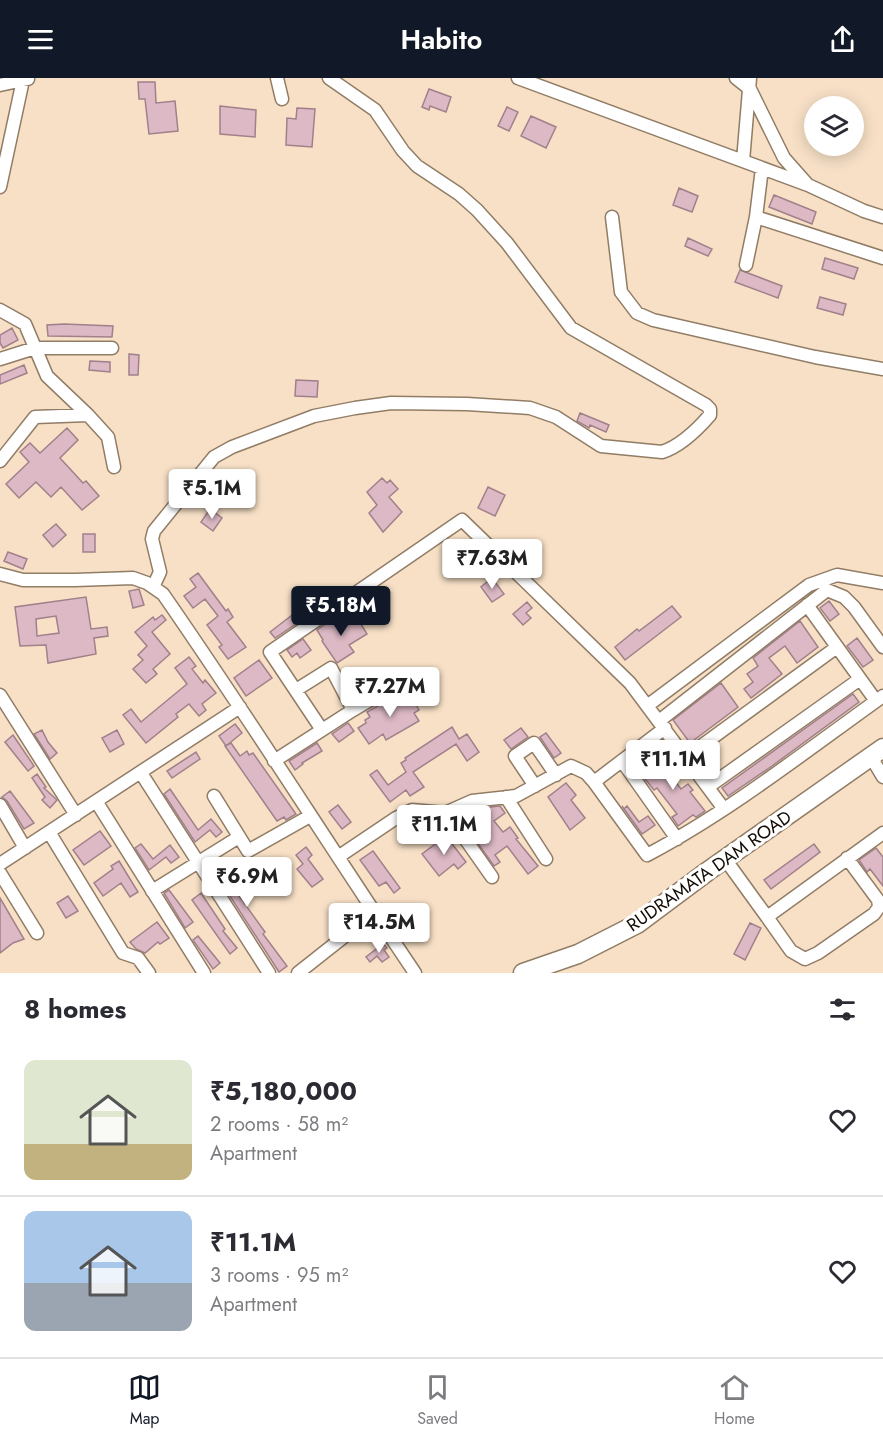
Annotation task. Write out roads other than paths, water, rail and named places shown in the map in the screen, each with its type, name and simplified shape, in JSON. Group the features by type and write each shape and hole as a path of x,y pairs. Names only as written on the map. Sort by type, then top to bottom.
{"highway":[{"name":"RUDRAMATA DAM ROAD","path":"523,973 578,954 637,924 877,752"}],"street":[{"path":"277,78 282,99"},
{"path":"153,587 160,572 152,539 154,531 214,457 232,447 314,416 391,403 530,408 556,417 601,446 662,452 671,449 685,439 710,415 710,409 706,405 571,328 507,243 477,210 459,194 417,166 375,110 329,78"},
{"path":"518,78 808,185 864,211 883,217"},
{"path":"736,78 750,84 784,158 808,185"},
{"path":"0,85 27,79 0,187"},
{"path":"743,161 750,84"},
{"path":"746,265 756,216 762,168"},
{"path":"756,216 883,258"},
{"path":"612,217 621,292 637,313 653,320 816,357 883,369"},
{"path":"0,310 25,324 47,376 108,437 114,467"},
{"path":"0,359 35,348 112,348"},
{"path":"0,460 35,417 88,416"},
{"path":"322,730 270,652 462,520 630,683 724,808"},
{"path":"0,574 23,580 133,578 163,594 415,973"},
{"path":"648,706 809,585 837,575 883,584"},
{"path":"594,782 827,590 844,597 855,607 883,646"},
{"path":"338,856 412,810 447,813 472,801 516,796 571,766 586,773 594,782 647,855 677,839 879,699 860,679 807,605"},
{"path":"686,757 837,646"},
{"path":"296,690 331,668 353,710"},
{"path":"708,787 860,679"},
{"path":"274,761 402,681"},
{"path":"0,695 76,815"},
{"path":"0,864 240,707"},
{"path":"535,786 515,756 534,744 556,775"},
{"path":"877,752 883,777"},
{"path":"622,761 677,839"},
{"path":"141,773 270,973"},
{"path":"214,796 248,851 310,816"},
{"path":"506,797 546,859"},
{"path":"96,801 204,973"},
{"path":"0,805 25,848"},
{"path":"447,813 492,877"},
{"path":"49,832 123,953 138,958 149,973"},
{"path":"768,916 883,832"},
{"path":"152,891 239,837"},
{"path":"725,859 791,951 805,959 818,953 874,914 879,907 878,900 847,858"},
{"path":"0,873 37,933"},
{"path":"298,973 374,913"}]}
